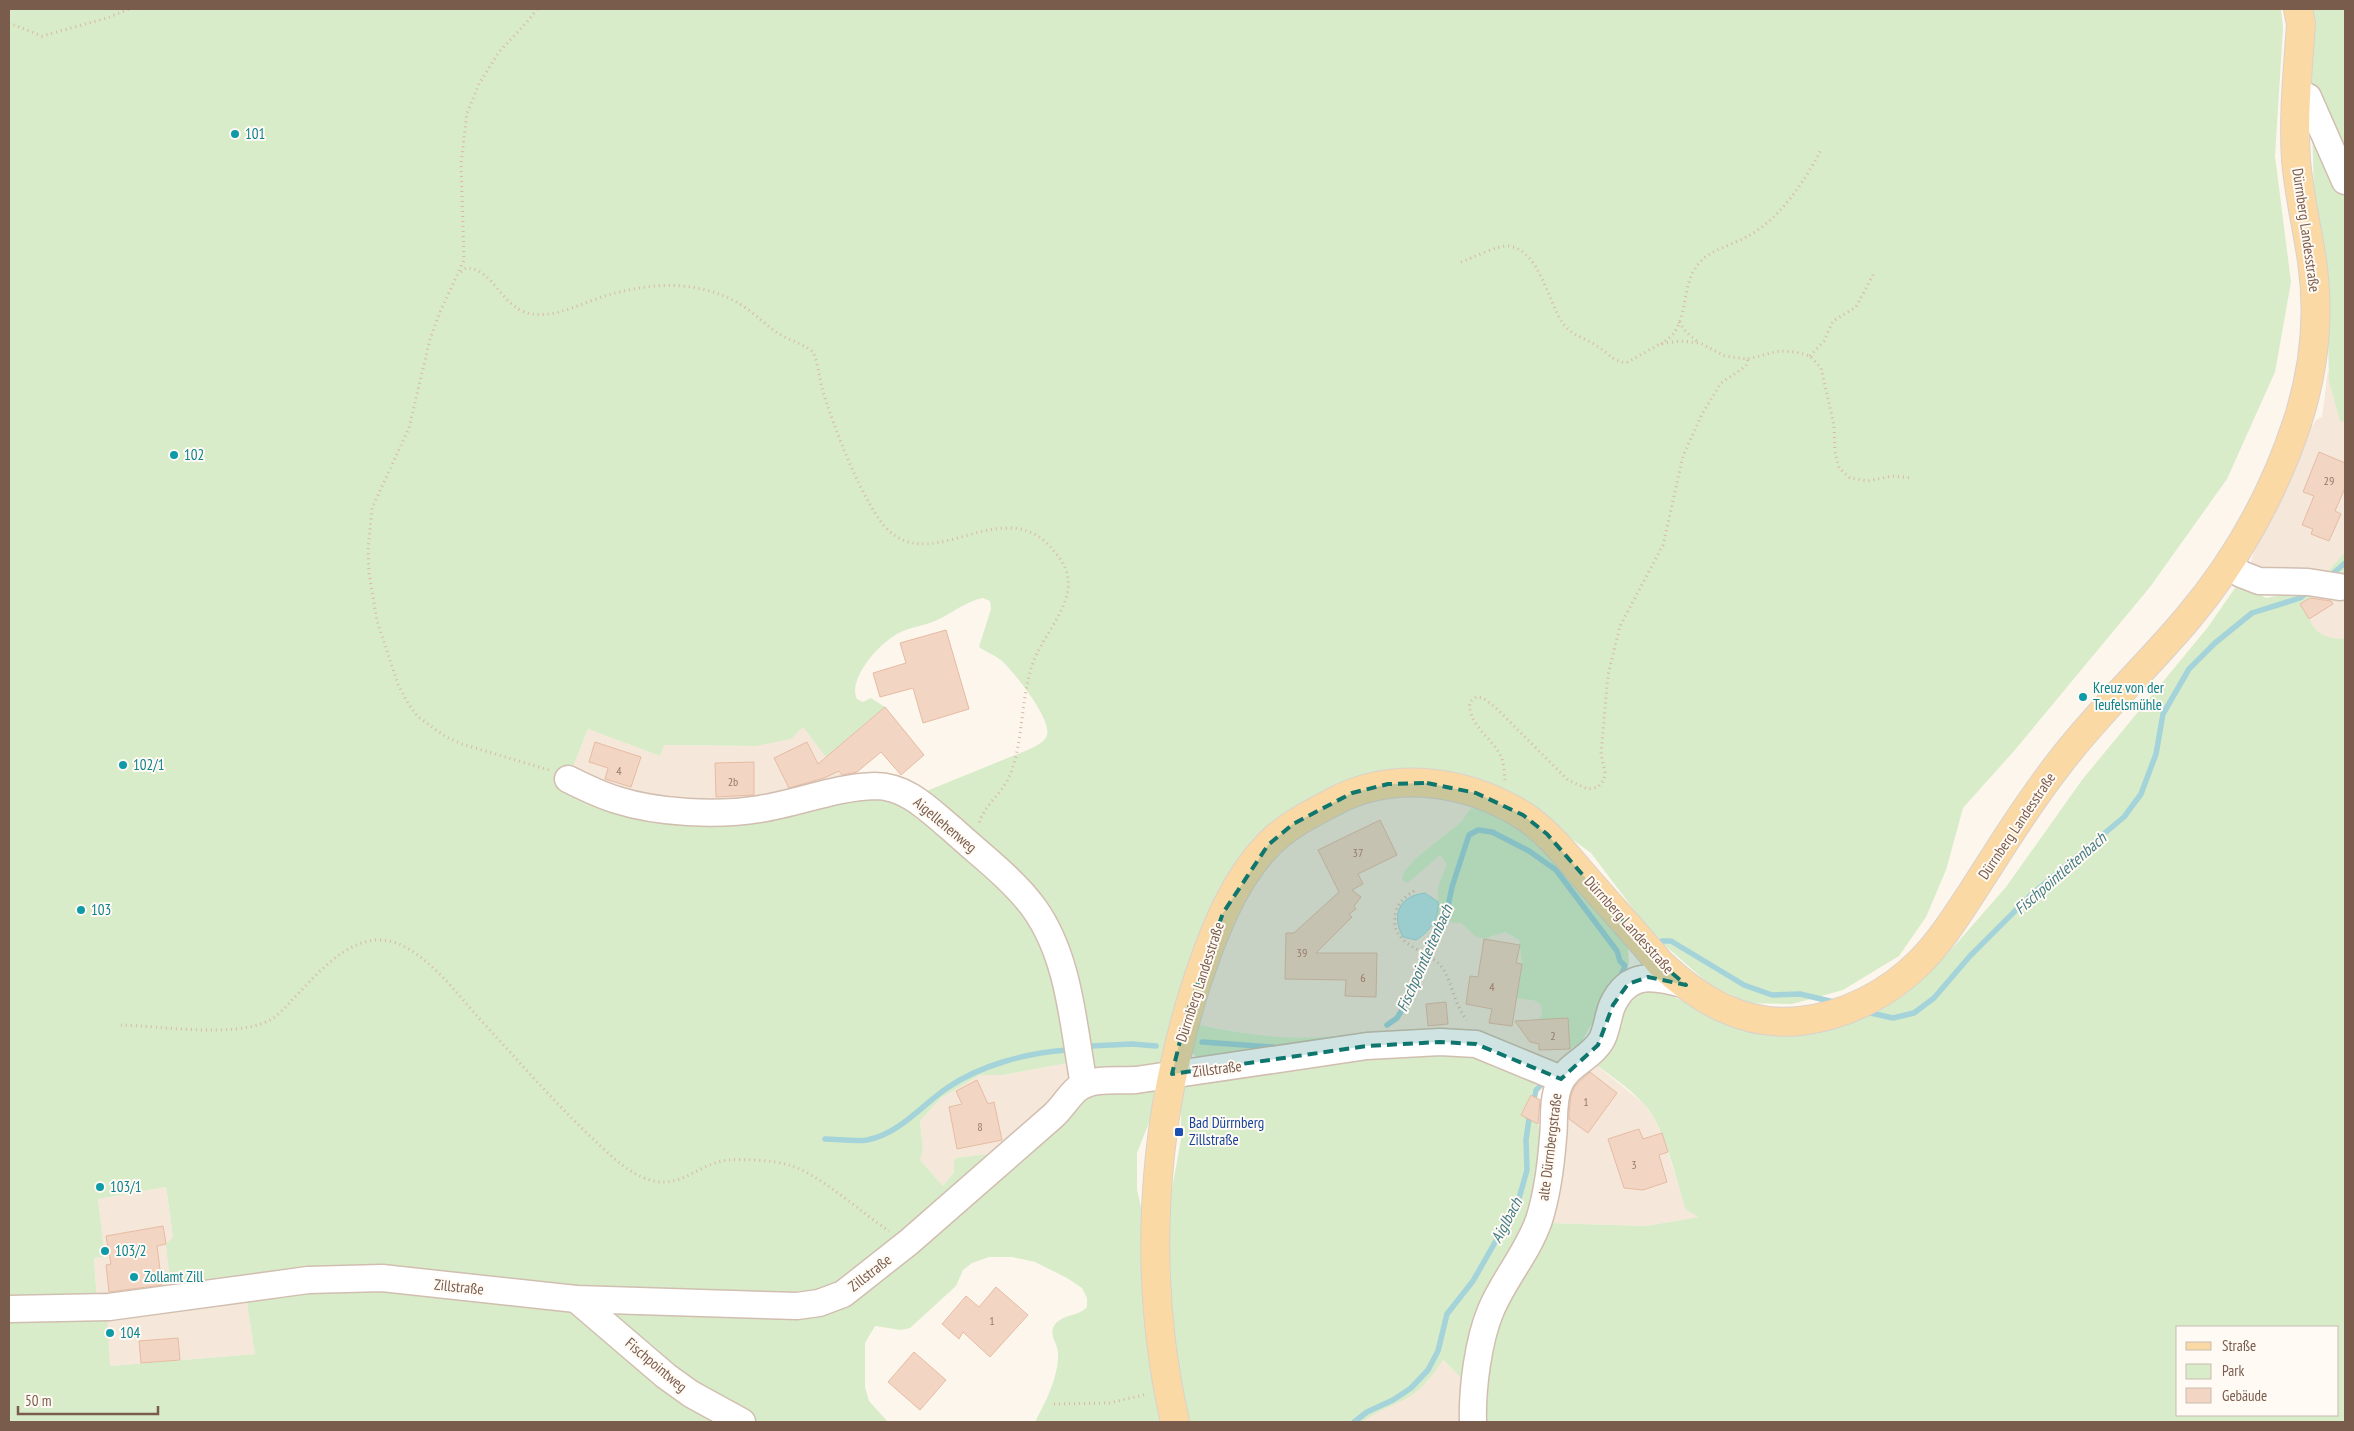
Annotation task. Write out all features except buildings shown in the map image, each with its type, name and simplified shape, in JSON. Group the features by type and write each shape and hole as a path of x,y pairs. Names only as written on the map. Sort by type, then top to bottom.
{"main road":[{"name":"Dürrnberg Landesstraße","path":"1175,1422 1160,1333 1155,1243 1157,1180 1172,1074 1189,1006 1204,960 1223,913 1237,887 1268,845 1292,824 1352,793 1388,784 1427,783 1453,786 1476,793 1523,815 1547,834 1660,963 1686,985 1714,1004 1736,1014 1759,1020 1790,1022 1822,1018 1848,1010 1874,997 1896,982 1920,962 1944,934 2030,803 2061,760 2188,618 2229,564 2265,502 2282,464 2298,422 2311,369 2316,326 2316,298 2312,262 2299,194 2296,156 2301,24 2298,9"}],"street":[{"path":"2297,92 2308,96 2345,181"},
{"path":"2229,564 2246,576 2259,581 2325,584"},
{"name":"Aigellehenweg","path":"568,779 618,801 655,808 702,812 760,809 846,789 892,787 904,791 980,854 1033,907 1052,940 1066,983 1084,1085"},
{"path":"1638,978 1644,972 1647,963 1639,938"},
{"path":"1638,978 1659,977 1686,985"},
{"name":"alte Dürrnbergstraße","path":"1473,1422 1480,1354 1491,1310 1529,1242 1542,1210 1554,1138 1555,1077 1598,1045 1604,1036 1612,1005 1620,993 1638,978"},
{"name":"Zillstraße","path":"9,1309 109,1307 308,1280 353,1278 382,1278 576,1299 797,1306 819,1303 843,1294 909,1242 1053,1116 1084,1085 1136,1080 1368,1046 1440,1042 1476,1044 1555,1077"},
{"name":"Fischpointweg","path":"576,1299 666,1376 690,1394 742,1422"}],"path":[{"path":"9,23 42,36 106,18 128,9"},
{"path":"537,9 499,52 479,84 467,113 461,164 465,250 461,272 440,312 430,339 409,428 372,508 368,551 369,572 376,613 398,684 417,716 446,737 462,744 524,762 568,779"},
{"path":"1461,262 1506,246 1514,248 1529,257 1547,287 1562,322 1573,334 1600,347 1614,360 1626,363 1660,344 1673,334 1679,322 1689,281 1700,262 1752,234 1778,212 1805,179 1821,150"},
{"path":"461,272 466,268 479,270 515,309 532,314 548,314 626,290 647,286 687,286 707,290 726,298 742,306 784,338 805,346 813,352 830,411 851,464 874,509 888,530 895,536 914,543 924,544 952,540 986,529 1014,528 1028,531 1041,538 1052,548 1067,570 1068,592 1064,604 1040,644 1032,664 1022,708 1014,764 1009,779 979,821 977,831 980,854"},
{"path":"1810,356 1824,341 1833,321 1856,307 1874,273"},
{"path":"1679,322 1686,332 1700,344 1725,356 1748,359 1779,351 1796,352 1810,356 1821,368 1834,425 1835,452 1839,468 1850,478 1868,481 1892,476 1912,478"},
{"path":"1660,344 1680,341 1700,344"},
{"path":"1501,805 1506,792 1502,757 1482,732 1469,709 1470,702 1476,697 1483,698 1495,707 1568,780 1588,789 1598,787 1604,780 1601,754 1608,675 1620,626 1663,545 1683,456 1702,414 1721,383 1746,366 1748,359"},
{"path":"1414,891 1404,897 1398,906 1394,916 1394,926 1399,937 1441,966 1455,1002 1471,1025"},
{"path":"121,1025 232,1029 253,1026 269,1021 282,1011 336,958 360,944 380,940 396,942 431,966 561,1109 623,1166 643,1178 660,1182 677,1180 717,1162 730,1160 790,1165 818,1180 888,1230 909,1242"},
{"path":"1054,1404 1083,1405 1109,1403 1168,1388"}],"highlighted area":[{"path":"1427,783 1476,793 1523,815 1547,834 1660,963 1686,985 1648,977 1628,984 1613,1005 1598,1045 1561,1079 1476,1044 1440,1042 1367,1046 1172,1074 1186,1016 1223,913 1268,845 1293,824 1352,793 1388,784"}],"shaded area":[{"path":"2328,370 2340,420 2345,422 2345,552 2323,577 2249,568 2255,548 2280,499 2309,431 2316,420 2322,417"},
{"path":"2345,582 2345,639 2331,639 2320,635 2312,628 2300,604 2324,589"},
{"path":"803,727 842,775 785,799 680,805 570,774 588,729 660,756 663,745 756,746"},
{"path":"1439,794 1481,806 1470,809 1461,822 1416,858 1411,880 1439,854 1447,864 1438,886 1438,902 1451,921 1461,923 1474,935 1493,937 1498,933 1505,932 1519,940 1522,964 1516,998 1536,1001 1541,1005 1542,1013 1538,1020 1568,1018 1570,1048 1581,1043 1568,1059 1554,1066 1334,1045 1334,1036 1308,1039 1272,1038 1195,1024 1240,897 1281,847 1361,798"},
{"path":"1071,1058 1068,1080 1062,1094 997,1153 954,1164 954,1172 943,1186 920,1160 923,1150 920,1121 941,1098 980,1075 1003,1075 1068,1063"},
{"path":"1591,1061 1643,1103 1652,1115 1662,1133 1686,1210 1700,1217 1646,1226 1549,1223 1555,1109"},
{"path":"166,1187 173,1237 246,1297 255,1354 110,1366 97,1300 94,1258 105,1257 98,1199"},
{"path":"1442,1360 1463,1379 1468,1422 1362,1422 1376,1411 1409,1397 1428,1381"}],"green space":[{"path":"9,9 2281,9 2283,28 2275,156 2291,282 2275,372 2227,479 2150,587 2014,751 1963,808 1946,870 1926,917 1899,956 1843,990 1792,1004 1748,1003 1709,984 1653,935 1591,853 1518,800 1334,789 1303,802 1274,823 1226,881 1205,918 1162,1060 1154,1110 1137,1153 1137,1190 1145,1224 1165,1422 1035,1422 1051,1388 1058,1361 1058,1352 1052,1333 1054,1326 1061,1319 1087,1307 1087,1298 1082,1288 1035,1262 1012,1257 989,1257 972,1263 963,1270 956,1286 910,1328 901,1330 875,1326 865,1343 865,1387 869,1401 888,1422 9,1422","holes":["983,598 990,601 991,609 979,647 1002,661 1022,685 1044,718 1047,735 1042,742 1030,749 924,792 1068,970 974,855 893,794 635,810 567,782 588,729 660,756 664,745 756,746 791,739 803,727 826,757 885,707 871,698 863,702 857,699 855,691 861,672 883,644 899,633 935,621","1071,1059 1068,1080 1034,1126 997,1153 957,1158 954,1160 954,1172 943,1186 920,1160 923,1150 920,1121 941,1098 980,1075 1003,1075 1068,1063","166,1187 173,1237 166,1244 173,1308 246,1297 255,1354 110,1366 106,1300 97,1300 94,1258 105,1257 98,1199"]},
{"path":"2307,9 2345,9 2345,422 2340,421 2329,381 2327,293 2315,225"},
{"path":"2345,552 2345,582 2323,577"},
{"path":"2242,584 2266,598 2282,595 2298,588 2324,589 2300,604 2316,630 2321,634 2345,639 2345,1422 1482,1422 1463,1380 1443,1360 1427,1381 1413,1394 1362,1422 1185,1422 1168,1319 1165,1228 1181,1139 1181,1091 1186,1082 1442,1047 1540,1077 1521,1114 1538,1124 1542,1139 1526,1221 1514,1241 1531,1256 1549,1223 1646,1226 1699,1217 1686,1210 1664,1139 1651,1113 1631,1092 1591,1061 1632,995 1651,990 1667,994 1704,1010 1819,1029 1860,1019 1904,995 1942,960 2006,887 2082,780 2208,627 2235,588"},
{"path":"1481,806 1534,836 1617,931 1628,949 1629,964 1607,997 1581,1043 1570,1049 1568,1018 1538,1020 1542,1013 1541,1005 1536,1001 1516,998 1522,964 1519,940 1505,932 1484,939 1474,935 1461,923 1435,921 1438,911 1438,886 1447,864 1440,855 1407,883 1402,880 1404,872 1416,858 1461,822 1470,809"},
{"path":"1195,1024 1264,1036 1298,1038 1334,1036 1334,1045 1206,1061 1194,1055 1190,1048"}],"water":[{"path":"1425,893 1438,902 1437,914 1433,924 1416,940 1403,937 1399,929 1398,914 1403,902 1416,895"}],"waterway":[{"name":"Fischpointleitenbach","path":"2330,576 2345,563"},
{"name":"Fischpointleitenbach","path":"1866,1012 1893,1018 1914,1013 1934,998 1970,956 2032,894 2124,817 2141,794 2156,754 2163,714 2189,669 2215,643 2252,613 2300,598 2308,592"},
{"name":"Fischpointleitenbach","path":"1387,1025 1397,1018 1411,995 1446,916 1452,887 1469,835 1478,830 1492,832 1529,851 1556,870 1617,951 1620,961 1625,966 1619,980"},
{"name":"Fischpointleitenbach","path":"1662,941 1671,941 1744,985 1772,995 1800,994 1838,1003"},
{"name":"Fischpointleitenbach","path":"1202,1042 1273,1047"},
{"name":"Fischpointleitenbach","path":"1090,1046 1132,1044 1156,1046"},
{"name":"Fischpointleitenbach","path":"825,1139 862,1141 879,1137 900,1126 947,1088 974,1073 1020,1057 1067,1050"},
{"name":"Aiglbach","path":"1533,1103 1536,1090 1546,1080"},
{"name":"Aiglbach","path":"1354,1422 1367,1412 1393,1400 1411,1388 1428,1370 1438,1351 1447,1314 1473,1281 1518,1202 1527,1170 1526,1140 1530,1112"}],"place":[{"name":"101","path":"235,134"},
{"name":"102","path":"174,455"},
{"name":"Kreuz von der Teufelsmühle","path":"2083,697"},
{"name":"102/1","path":"123,765"},
{"name":"103","path":"81,910"},
{"name":"Bad Dürrnberg Zillstraße","path":"1179,1132"},
{"name":"103/1","path":"100,1187"},
{"name":"103/2","path":"105,1251"},
{"name":"Zollamt Zill","path":"134,1277"},
{"name":"104","path":"110,1333"}]}
